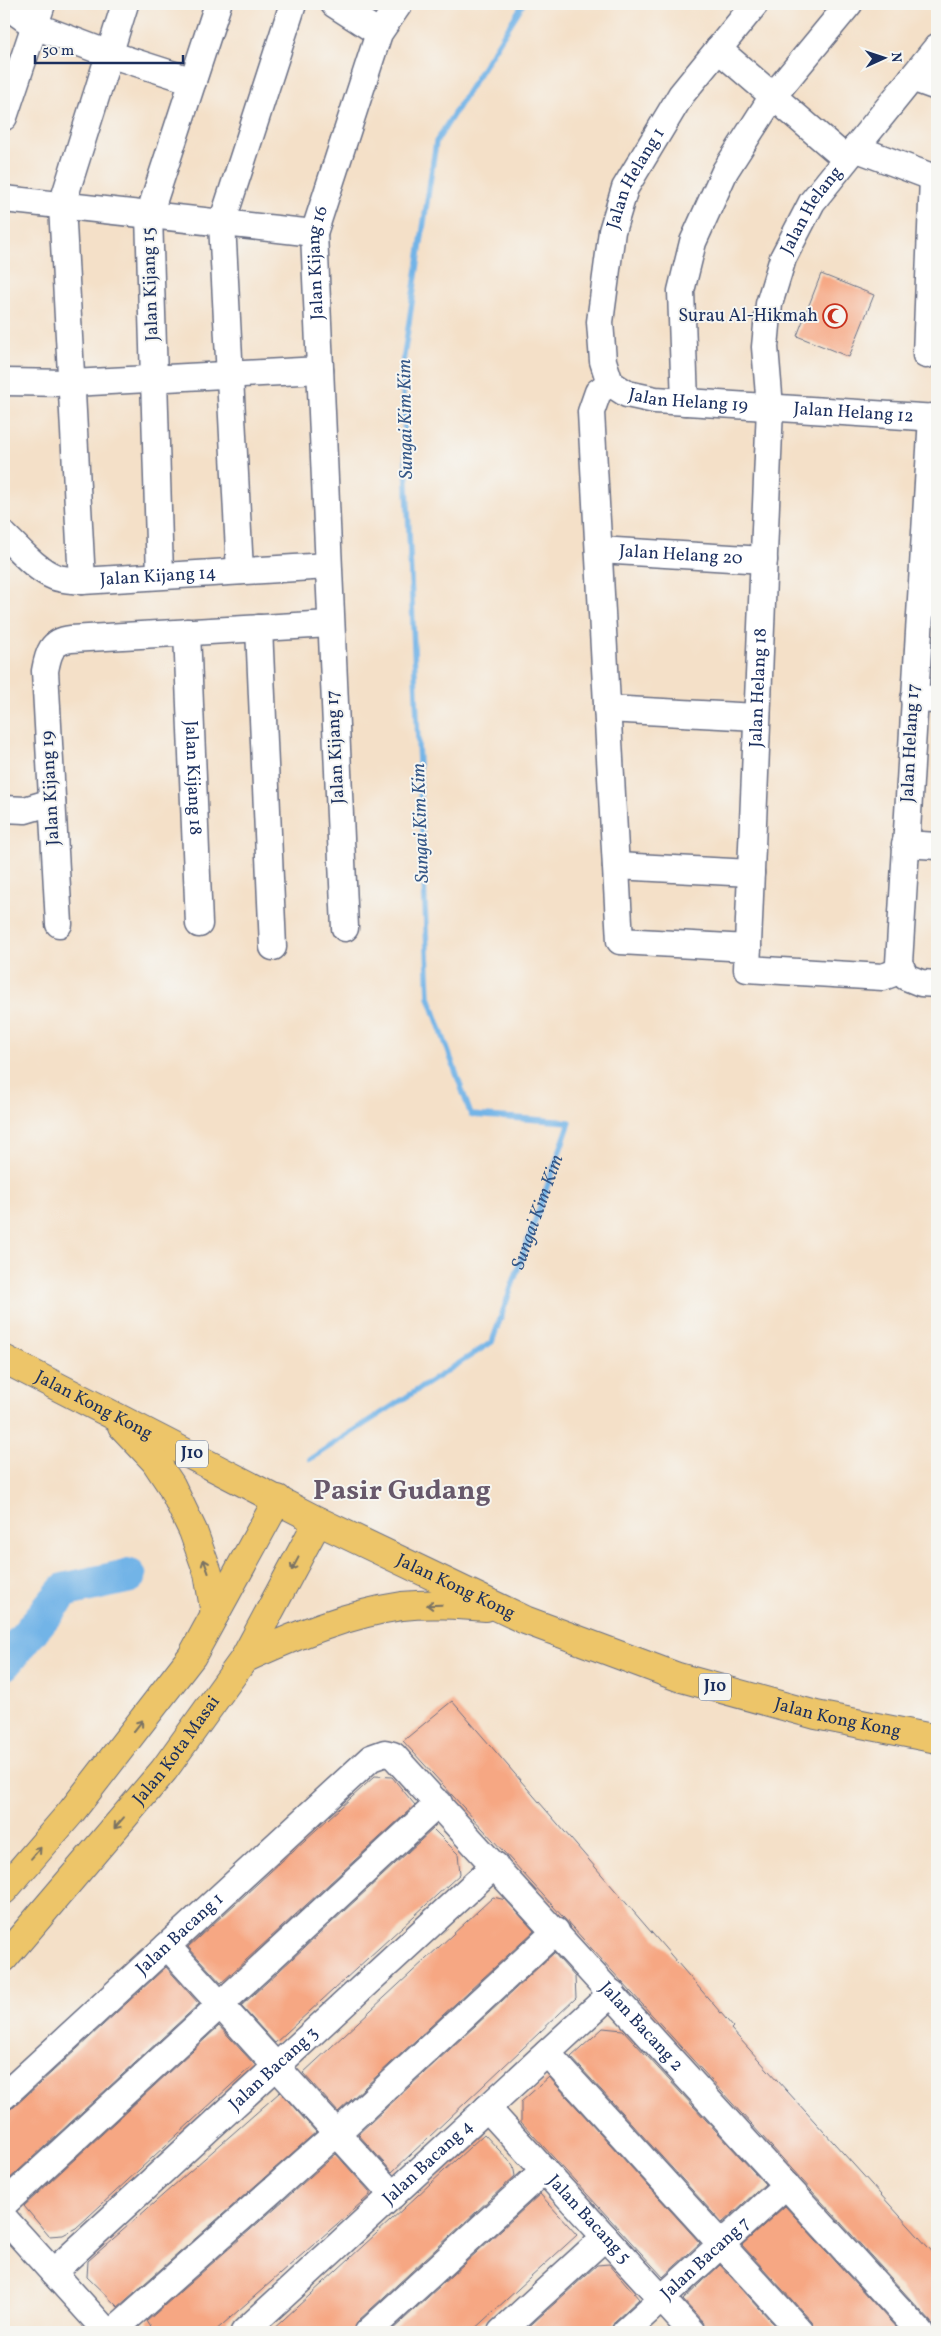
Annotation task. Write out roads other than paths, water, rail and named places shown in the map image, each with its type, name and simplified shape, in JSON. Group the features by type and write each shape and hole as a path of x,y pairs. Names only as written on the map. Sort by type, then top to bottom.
{"main road":[{"name":"Jalan Kong Kong","path":"4,1359 318,1520 525,1620 678,1677 816,1716 937,1739"},
{"path":"106,1410 155,1461 171,1485 193,1531 208,1573 215,1614"},
{"path":"4,1890 72,1811 192,1656 278,1498"},
{"name":"Jalan Kota Masai","path":"4,1958 164,1770 244,1659 318,1520"},
{"path":"244,1659 303,1633 368,1613 403,1606 440,1604 500,1608"}],"street":[{"path":"4,4 38,15 109,54 193,81"},
{"path":"82,581 62,205 125,4"},
{"name":"Jalan Kijang 15","path":"160,575 149,215 218,4"},
{"path":"240,572 222,223 293,4"},
{"path":"334,4 379,33"},
{"name":"Jalan Kijang 16","path":"328,566 314,233 379,33 399,4"},
{"name":"Jalan Helang 1","path":"610,383 602,361 600,322 612,231 625,188 680,95 755,4"},
{"path":"684,402 681,291 693,242 725,171 773,96 849,4"},
{"path":"5,111 38,15"},
{"name":"Jalan Helang","path":"770,407 766,339 770,304 783,258 812,202 937,47"},
{"path":"718,49 773,96 851,154 935,178 926,355"},
{"path":"912,78 937,87"},
{"path":"4,199 314,233"},
{"path":"4,382 72,383 153,380 320,370"},
{"path":"610,383 598,392 591,412 620,941 883,977 904,974 921,983 937,984"},
{"name":"Jalan Helang 19","path":"610,383 627,394 655,400 770,407"},
{"name":"Jalan Helang 12","path":"770,407 934,417"},
{"name":"Jalan Helang 18","path":"748,959 770,407"},
{"name":"Jalan Helang 17","path":"904,974 899,963 905,844 926,699 934,417"},
{"name":"Jalan Kijang 14","path":"4,535 36,565 55,577 82,581 328,566"},
{"name":"Jalan Helang 20","path":"599,550 764,560"},
{"name":"Jalan Kijang 17","path":"328,566 345,928"},
{"path":"186,632 330,624"},
{"path":"259,628 274,947"},
{"name":"Jalan Kijang 19","path":"59,924 45,671 48,652 60,640 186,632"},
{"name":"Jalan Kijang 18","path":"186,632 199,924"},
{"path":"607,709 757,717"},
{"path":"4,808 25,810 52,802"},
{"path":"905,844 937,846"},
{"path":"616,866 751,873"},
{"name":"Jalan Bacang 2","path":"355,1773 378,1754 393,1755 556,1931 920,2332"},
{"name":"Jalan Bacang 1","path":"4,2096 355,1773"},
{"path":"4,2204 439,1803"},
{"name":"Jalan Bacang 3","path":"53,2272 495,1865"},
{"path":"112,2332 337,2133 556,1931"},
{"path":"167,1946 393,2195"},
{"name":"Jalan Bacang 4","path":"244,2332 612,1993"},
{"path":"547,2053 801,2332"},
{"name":"Jalan Bacang 5","path":"488,2108 692,2332"},
{"path":"368,2332 544,2170"},
{"name":"Jalan Bacang 7","path":"625,2332 786,2185"},
{"path":"4,2218 107,2332"},
{"path":"501,2332 605,2237"}],"waterway":[{"name":"Sungai Kim Kim","path":"310,1459 492,1342 570,1122 471,1115 429,997 402,369 436,142 523,4"},
{"name":"Sungai Kim Kim","path":"4,1663 65,1590 129,1576"}],"place":[{"name":"Surau Al-Hikmah","path":"835,316"}],"district":[{"name":"Pasir Gudang","path":"402,1491"}]}
